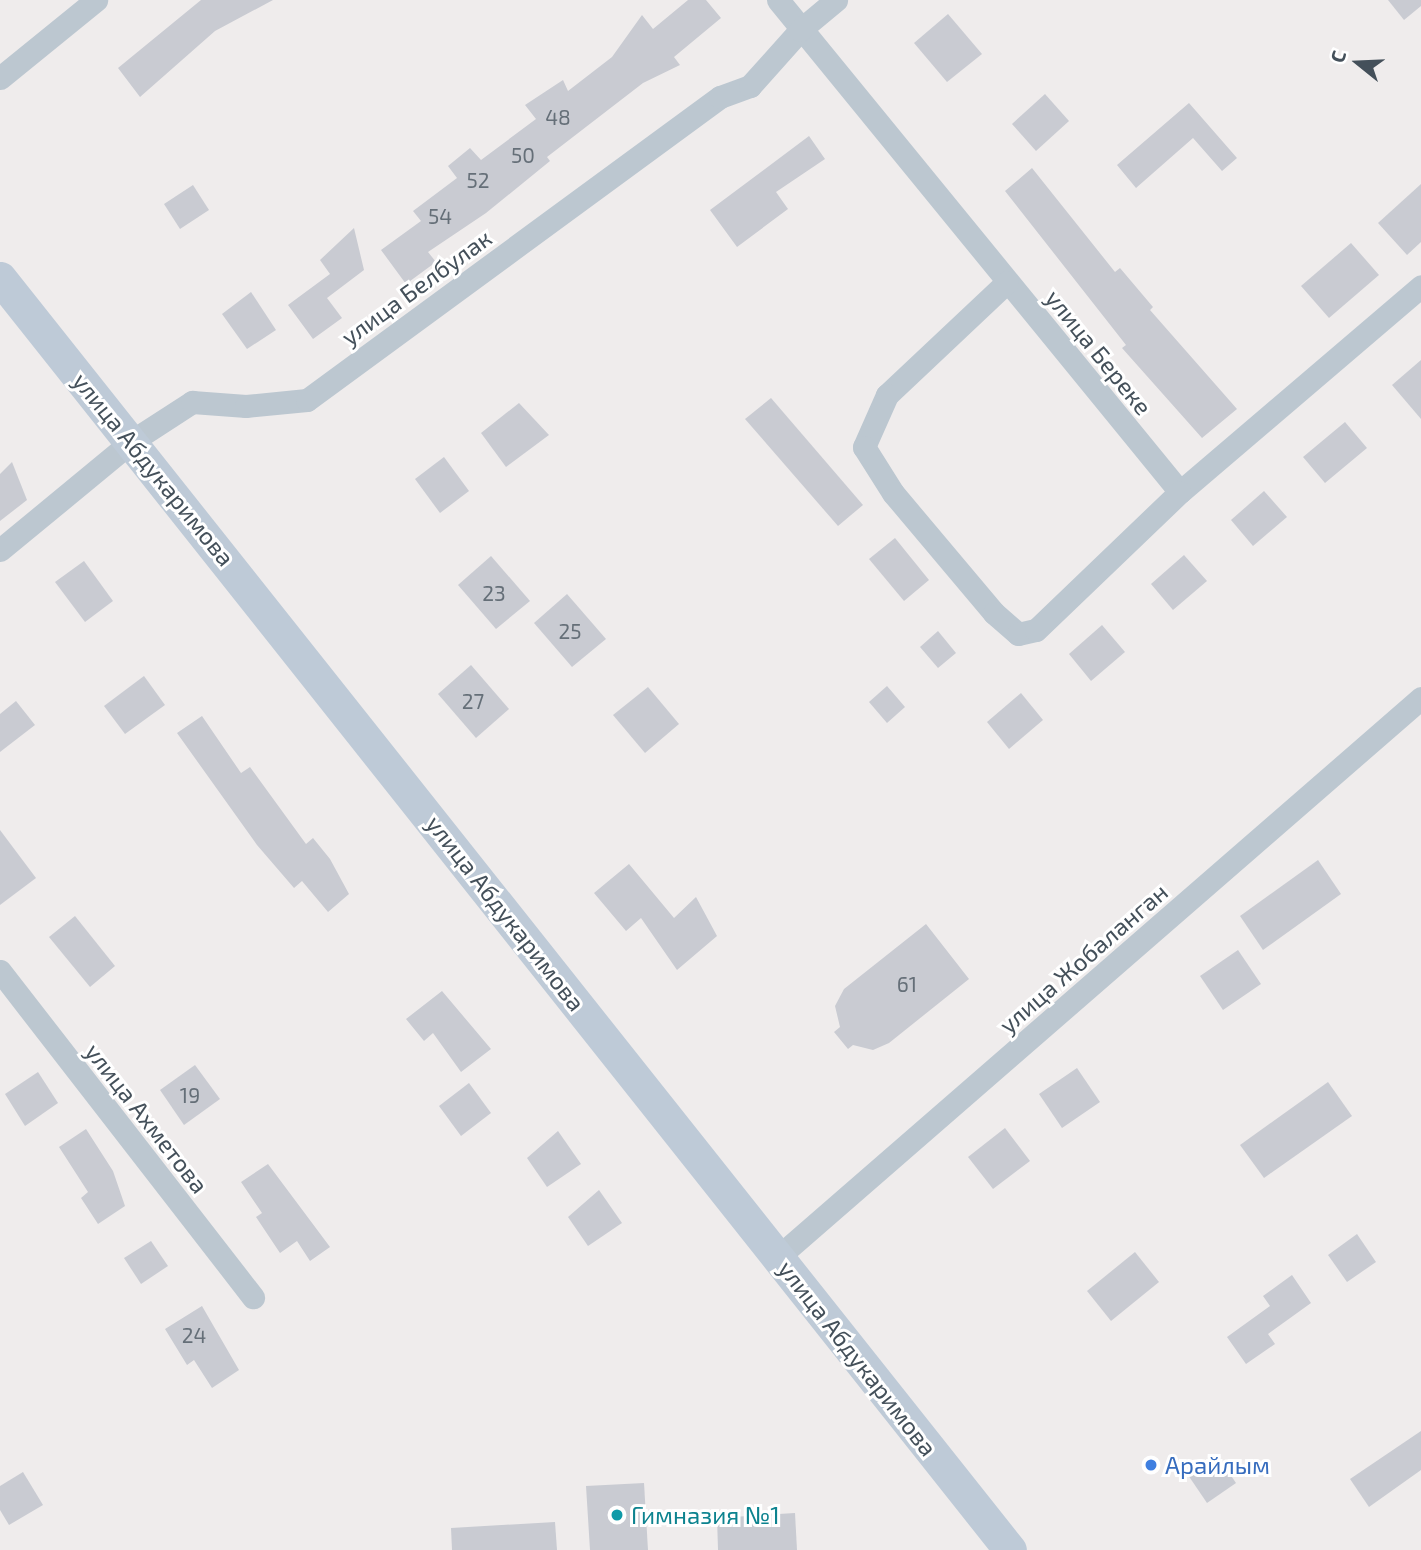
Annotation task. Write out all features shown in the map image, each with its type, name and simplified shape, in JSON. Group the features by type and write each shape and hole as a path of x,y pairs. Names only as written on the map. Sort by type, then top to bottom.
{"main road":[{"name":"улица Абдукаримова","path":"0,278 1010,1550"}],"street":[{"path":"0,78 96,0"},
{"name":"улица Береке","path":"778,0 1180,492"},
{"name":"улица Белбулак","path":"0,550 132,441 192,402 246,406 307,400 720,97 750,86 800,30 836,0"},
{"path":"1007,282 887,395 864,447 893,493 994,613 1018,634 1036,630 1180,492 1421,286"},
{"name":"улица Жобаланган","path":"778,1257 1421,698"},
{"name":"улица Ахметова","path":"0,971 253,1297"}],"building":[{"path":"201,0 273,0 215,31 140,97 118,68"},
{"path":"688,0 706,0 721,18 674,57 680,65 643,83 547,157 550,161 486,213 428,252 436,262 406,284 381,250 421,221 413,211 457,178 448,166 470,148 481,160 536,119 525,105 563,80 568,91 612,57 642,15 653,29"},
{"path":"1388,0 1421,0 1421,6 1404,20"},
{"path":"948,14 982,54 947,82 914,43"},
{"path":"1045,94 1069,121 1036,151 1012,124"},
{"path":"1189,103 1237,158 1222,171 1193,138 1136,188 1117,165"},
{"path":"809,136 825,159 776,192 788,209 737,247 710,210"},
{"path":"1032,168 1115,272 1120,268 1153,307 1150,310 1237,409 1202,438 1122,348 1126,345 1005,191"},
{"path":"1421,184 1421,242 1407,255 1378,223"},
{"path":"193,185 209,210 180,229 164,204"},
{"path":"354,228 364,270 327,298 342,318 313,339 288,305 330,274 320,260"},
{"path":"1351,243 1379,275 1329,318 1301,286"},
{"path":"251,292 276,330 247,349 222,314"},
{"path":"1421,360 1421,419 1392,385"},
{"path":"771,398 863,505 838,526 745,419"},
{"path":"519,403 549,435 506,467 481,433"},
{"path":"1345,422 1367,448 1325,483 1303,457"},
{"path":"444,457 469,491 440,513 415,479"},
{"path":"12,462 27,500 0,521 0,474"},
{"path":"1264,491 1287,517 1253,546 1231,520"},
{"path":"895,538 929,580 904,601 869,559"},
{"path":"1184,555 1207,581 1173,610 1151,584"},
{"path":"491,556 530,601 496,629 458,585"},
{"path":"84,561 113,601 85,622 55,582"},
{"path":"567,594 606,639 572,667 534,623"},
{"path":"1102,625 1125,652 1091,681 1069,654"},
{"path":"938,631 956,653 938,668 920,647"},
{"path":"471,665 509,709 476,738 438,694"},
{"path":"144,676 165,705 125,734 104,706"},
{"path":"887,686 905,707 887,723 869,702"},
{"path":"648,687 679,724 645,753 613,715"},
{"path":"1021,693 1043,720 1009,749 987,722"},
{"path":"16,701 35,725 0,752 0,714"},
{"path":"202,716 241,773 250,767 306,844 313,838 330,859 349,894 328,912 302,881 294,888 257,845 177,733"},
{"path":"0,830 36,878 0,905"},
{"path":"1318,860 1341,894 1263,950 1240,916"},
{"path":"629,864 674,918 696,897 717,936 677,970 641,918 626,931 594,893"},
{"path":"75,916 115,966 90,987 49,937"},
{"path":"926,924 969,979 889,1043 873,1050 853,1045 848,1049 834,1032 840,1027 835,1006 844,989"},
{"path":"1238,950 1261,984 1223,1010 1200,976"},
{"path":"442,991 491,1049 461,1072 433,1033 424,1041 406,1019"},
{"path":"195,1065 220,1099 184,1125 160,1090"},
{"path":"1077,1068 1100,1102 1062,1128 1039,1094"},
{"path":"38,1072 58,1103 25,1126 5,1094"},
{"path":"1328,1082 1352,1116 1264,1178 1240,1145"},
{"path":"469,1083 491,1113 461,1136 439,1106"},
{"path":"1005,1128 1030,1161 993,1189 968,1157"},
{"path":"86,1129 113,1171 125,1206 98,1224 81,1198 88,1192 59,1147"},
{"path":"558,1131 581,1164 547,1187 527,1158"},
{"path":"268,1164 330,1247 310,1261 297,1241 280,1253 256,1217 262,1213 241,1182"},
{"path":"599,1190 622,1223 588,1246 568,1217"},
{"path":"1357,1234 1376,1262 1347,1282 1328,1255"},
{"path":"151,1241 168,1266 141,1284 124,1258"},
{"path":"1135,1252 1159,1282 1111,1321 1087,1291"},
{"path":"1292,1275 1311,1303 1268,1334 1275,1344 1246,1364 1227,1337 1270,1306 1263,1296"},
{"path":"202,1306 239,1370 212,1388 194,1360 187,1365 165,1329"},
{"path":"1421,1431 1421,1470 1369,1507 1350,1479"},
{"path":"1217,1455 1236,1483 1207,1503 1188,1475"},
{"path":"23,1472 43,1505 9,1525 0,1510 0,1486"},
{"path":"644,1483 648,1550 590,1550 586,1486"},
{"path":"795,1513 797,1550 718,1550 717,1518"},
{"path":"555,1522 557,1550 452,1550 451,1528"}],"place":[{"name":"Арайлым","path":"1151,1465"},
{"name":"Гимназия №1","path":"617,1515"}]}
